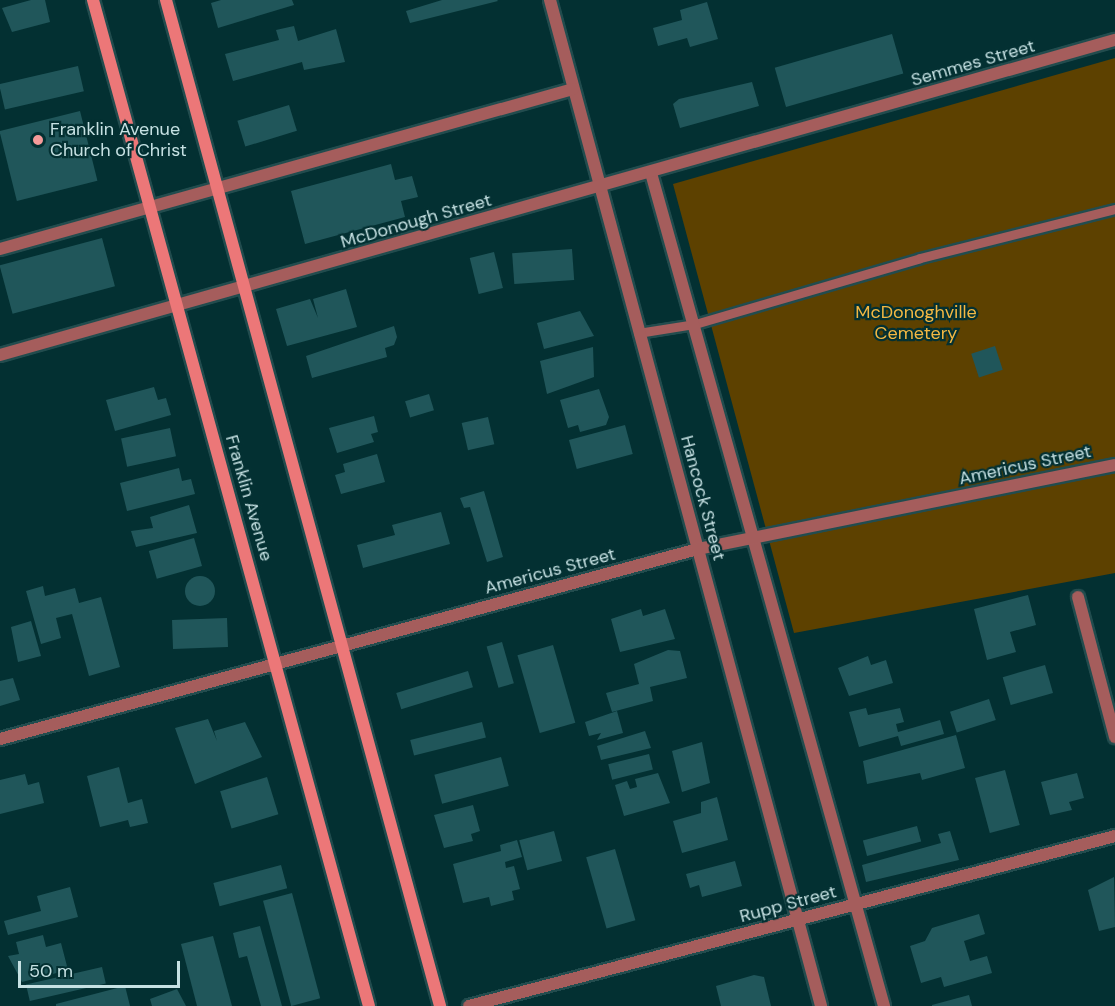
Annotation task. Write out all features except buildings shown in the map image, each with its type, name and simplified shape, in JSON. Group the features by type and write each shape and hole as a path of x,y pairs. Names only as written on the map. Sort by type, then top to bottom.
{"main road":[{"name":"Franklin Avenue","path":"93,0 278,664 369,1006"},
{"path":"166,0 243,289 345,647 440,1006"}],"street":[{"name":"Hancock Street","path":"550,0 821,1006"},
{"name":"Semmes Street","path":"841,121 1115,40"},
{"path":"0,249 573,89"},
{"name":"McDonough Street","path":"0,355 177,308 600,186 841,121"},
{"path":"651,172 884,1006"},
{"name":"Americus Street","path":"0,739 345,647 698,549 755,540 1115,465"},
{"path":"1078,597 1115,737"},
{"name":"Rupp Street","path":"469,1006 1115,836"}],"lane":[{"path":"638,333 695,324 920,258 1115,209"}],"green space":[{"name":"McDonoghville Cemetery","path":"1115,58 1115,573 794,633 673,184"}],"place":[{"name":"Franklin Avenue Church of Christ","path":"38,140"}]}
